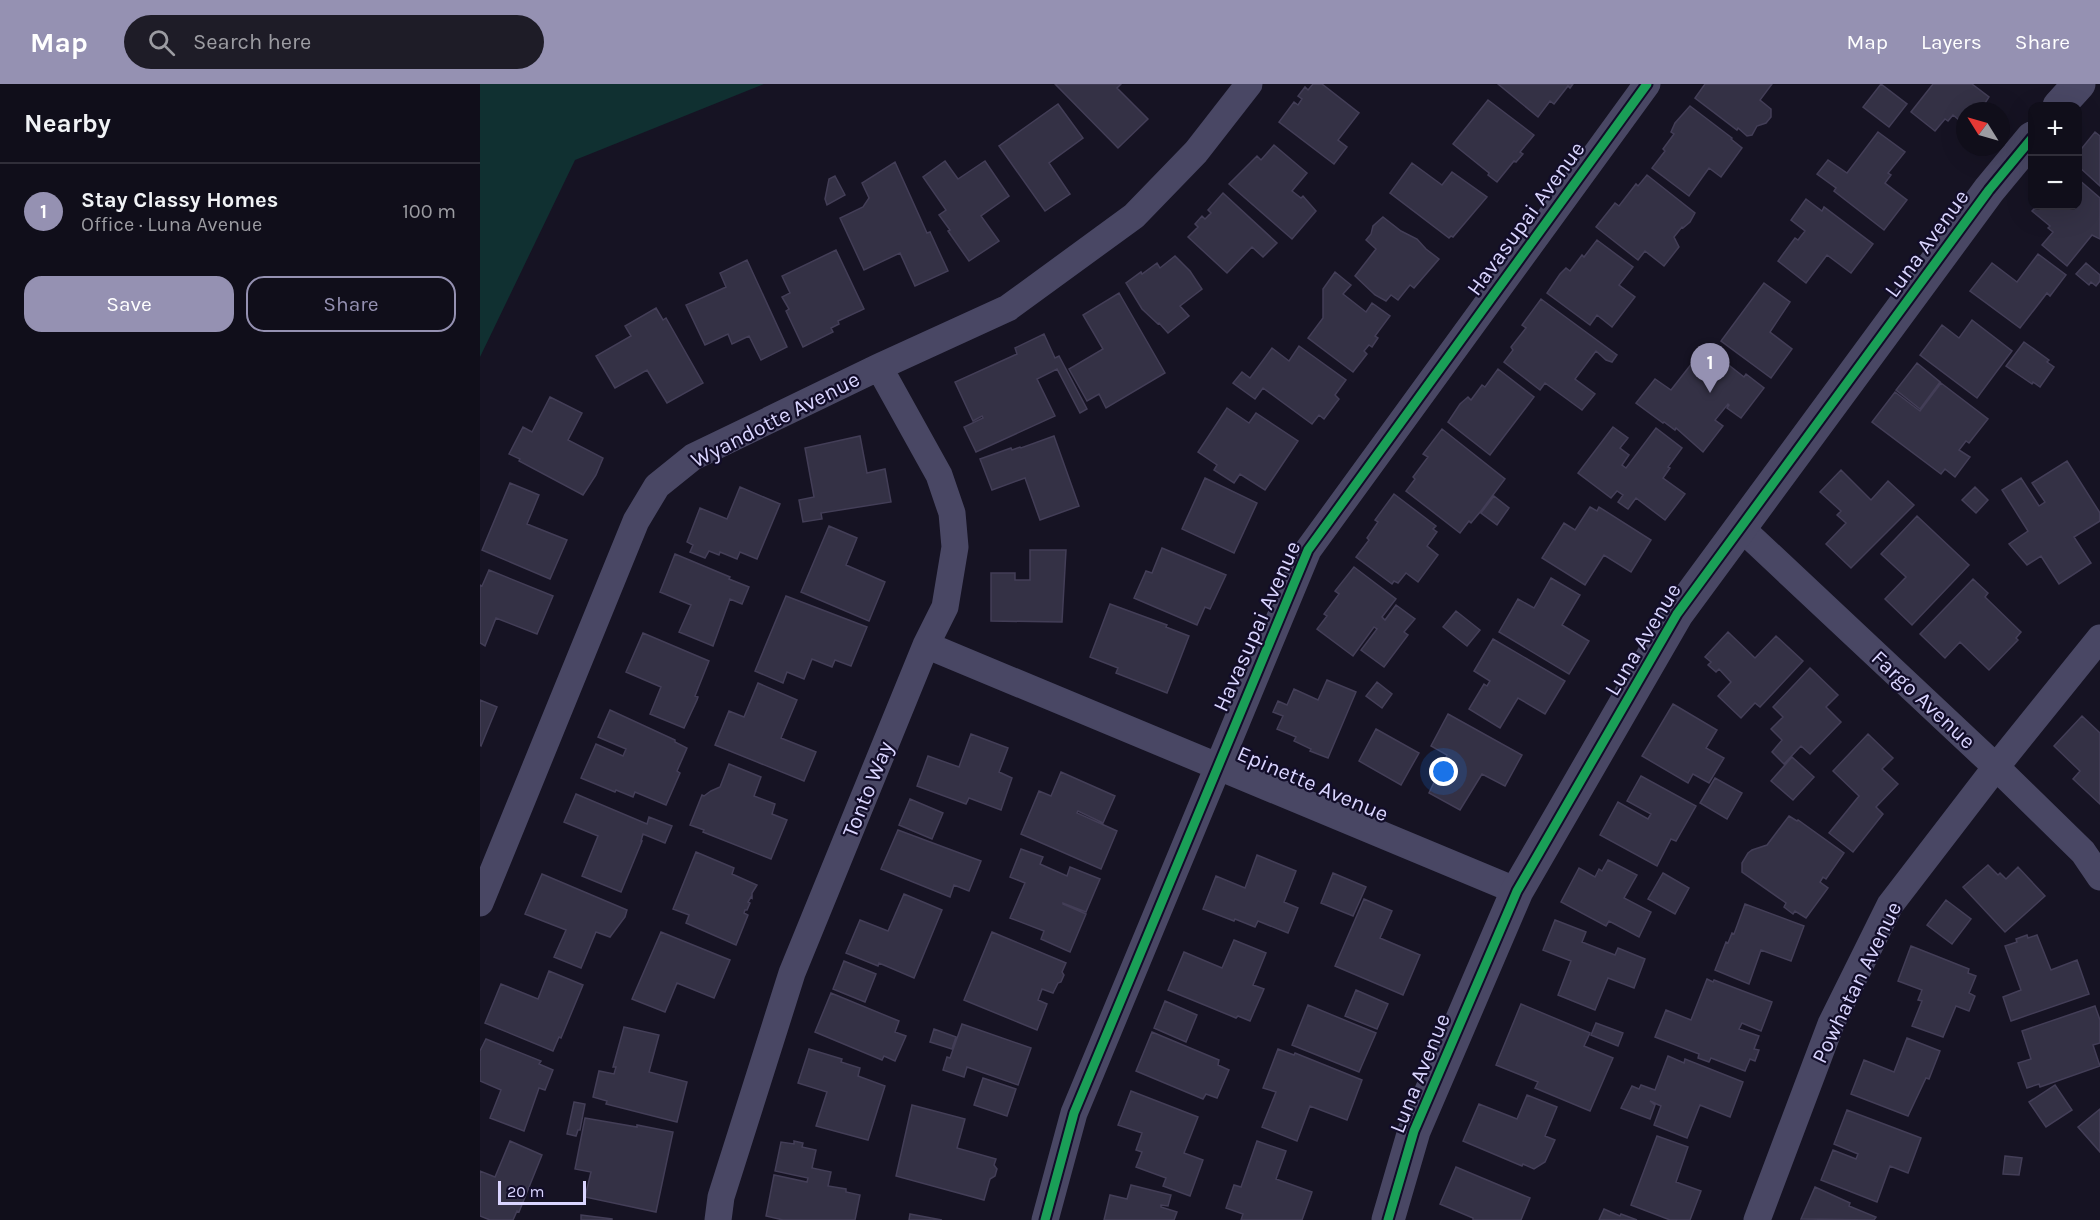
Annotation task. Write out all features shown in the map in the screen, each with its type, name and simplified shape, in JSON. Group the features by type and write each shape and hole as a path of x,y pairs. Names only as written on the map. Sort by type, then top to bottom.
{"street":[{"name":"Wyandotte Avenue","path":"480,903 636,521 657,486 693,457 879,366 1008,308 1134,216 1196,152 1250,84"},
{"name":"Havasupai Avenue","path":"1045,1220 1074,1113 1217,764 1308,550 1647,84"},
{"path":"2063,102 2079,84"},
{"name":"Luna Avenue","path":"1388,1220 1414,1131 1517,891 1677,614 1989,190 2028,143"},
{"name":"Tonto Way","path":"718,1220 722,1197 792,973 926,645 945,607 955,547 952,513 939,475 879,366"},
{"name":"Fargo Avenue","path":"1740,527 1996,767 2083,852 2100,877"},
{"name":"Powhatan Avenue","path":"1757,1220 1831,1024 1890,905 1996,767 2100,638"},
{"name":"Epinette Avenue","path":"926,645 1217,764 1517,891"}],"green space":[{"path":"480,84 764,84 575,160 480,357"}],"building":[{"path":"1055,84 1121,84 1117,88 1148,119 1118,148"},
{"path":"1313,84 1322,84 1359,113 1338,140 1347,147 1334,164 1279,122 1294,102 1298,105 1302,99 1298,96 1305,87 1308,90"},
{"path":"1498,84 1573,84 1570,88 1568,86 1554,104 1550,101 1538,117"},
{"path":"1705,84 1772,84 1760,100 1771,109 1771,117 1766,123 1757,126 1752,135 1747,136 1695,98"},
{"path":"1881,84 1907,104 1889,127 1863,107"},
{"path":"1933,84 1972,84 1989,97 1986,102 1956,102 1956,118 1953,115 1948,121 1945,119 1935,131 1911,112"},
{"path":"1488,100 1534,135 1520,152 1523,154 1516,162 1514,161 1497,182 1453,144"},
{"path":"1058,104 1083,138 1049,163 1070,194 1045,211 999,146"},
{"path":"1690,106 1742,148 1721,177 1709,168 1689,196 1652,168 1674,134 1671,132 1675,123"},
{"path":"1878,132 1905,152 1888,173 1891,175 1885,183 1907,200 1884,230 1834,191 1836,188 1817,174 1828,160 1847,173"},
{"path":"2095,132 2100,136 2100,186 2082,170 2082,148"},
{"path":"1274,145 1307,173 1292,191 1301,198 1303,196 1316,211 1292,239 1229,184 1257,156 1261,160"},
{"path":"945,161 958,179 985,161 1009,196 981,216 999,241 969,261 939,215 946,210 923,177"},
{"path":"895,162 927,233 930,232 948,271 915,286 900,253 864,270 840,218 863,207 869,198 862,183"},
{"path":"1412,163 1442,185 1452,172 1487,197 1453,237 1449,238 1390,193"},
{"path":"1647,175 1695,213 1690,222 1682,227 1674,237 1679,247 1664,266 1645,251 1638,260 1596,227 1615,203 1619,206 1636,184 1638,186"},
{"path":"835,176 845,195 827,205 825,199 829,179"},
{"path":"2082,182 2100,198 2100,239 2092,235 2067,266 2042,245 2053,232 2048,228 2050,226 2032,211 2082,210"},
{"path":"1223,193 1277,243 1263,257 1252,247 1227,273 1188,237 1198,227 1195,224 1202,216 1205,219 1211,213 1208,210"},
{"path":"1806,199 1822,211 1824,207 1873,244 1851,273 1827,255 1806,283 1778,261 1795,238 1798,240 1805,231 1791,220"},
{"path":"1383,217 1401,231 1417,239 1439,259 1414,288 1410,285 1398,300 1391,295 1386,301 1375,295 1355,276 1376,249 1366,240 1373,226"},
{"path":"1597,240 1633,267 1619,285 1635,297 1612,327 1597,315 1590,325 1547,293 1560,274 1566,268 1570,271"},
{"path":"836,250 864,309 838,321 839,324 831,328 833,332 803,347 786,311 789,309 782,297 790,293 782,276"},
{"path":"2038,254 2066,275 2050,296 2047,293 2020,328 1970,291 1992,263 2017,282"},
{"path":"1175,256 1190,271 1202,289 1180,306 1189,316 1168,333 1142,309 1126,283 1157,263 1160,268"},
{"path":"747,260 787,347 761,360 749,336 732,344 728,334 705,345 686,305 726,287 720,273"},
{"path":"2086,263 2100,275 2100,281 2096,286 2091,282 2089,285 2076,274"},
{"path":"1335,272 1351,285 1343,294 1366,312 1372,303 1390,316 1375,336 1378,338 1372,347 1369,345 1364,351 1367,354 1353,372 1308,338 1323,318 1323,289"},
{"path":"1764,283 1790,302 1770,332 1792,349 1771,378 1721,341"},
{"path":"1119,293 1165,373 1106,408 1099,394 1087,401 1069,369 1103,349 1083,315"},
{"path":"1541,299 1617,355 1612,362 1596,351 1575,379 1595,394 1582,410 1545,383 1540,390 1504,362 1513,350 1511,347 1526,328 1522,325"},
{"path":"656,308 663,320 666,318 703,383 667,403 647,370 615,388 596,356 631,336 625,326"},
{"path":"1972,320 2012,351 1977,398 1920,355 1942,325 1959,338"},
{"path":"1044,334 1055,358 1059,356 1087,409 1080,413 1057,369 1037,379 1055,416 976,452 964,427 983,418 982,416 973,421 955,382 1017,354 1015,348"},
{"path":"2024,342 2049,360 2047,362 2054,367 2040,387 2006,366"},
{"path":"1299,346 1346,380 1335,395 1339,399 1324,419 1319,415 1312,424 1263,388 1255,399 1233,383 1242,372 1250,378 1272,348 1289,361"},
{"path":"1696,358 1712,370 1721,359 1744,377 1746,374 1764,388 1741,418 1727,408 1728,404 1715,420 1723,426 1703,452 1676,428 1675,430 1663,423 1636,403 1655,379 1671,390"},
{"path":"1917,363 1940,382 1920,409 1896,390"},
{"path":"1498,369 1534,397 1490,455 1448,422 1460,404 1468,397 1471,400 1482,385 1485,387"},
{"path":"1941,383 1988,419 1969,443 1966,441 1959,450 1970,457 1955,477 1945,469 1941,474 1872,422 1895,392 1920,411"},
{"path":"550,397 582,413 568,440 603,458 596,475 583,495 509,454 523,427 532,432"},
{"path":"1227,408 1249,423 1256,413 1298,441 1265,490 1240,474 1234,483 1214,470 1217,465 1198,452"},
{"path":"1613,427 1628,438 1620,448 1629,455 1622,465 1626,468 1656,428 1682,448 1663,478 1685,494 1665,520 1636,498 1628,509 1618,502 1623,495 1617,491 1611,498 1578,473"},
{"path":"1442,429 1505,479 1471,523 1469,521 1460,533 1406,491 1428,457 1423,454"},
{"path":"860,436 867,473 885,469 891,502 821,513 822,519 803,522 799,500 814,497 805,448"},
{"path":"1054,436 1079,506 1040,520 1025,478 992,490 980,459"},
{"path":"2067,461 2100,513 2100,521 2074,537 2091,563 2059,584 2041,556 2027,565 2009,544 2028,531 2002,490 2021,478 2039,506 2045,502 2032,483"},
{"path":"1841,470 1871,500 1888,481 1914,505 1851,568 1826,544 1846,523 1837,515 1841,511 1820,492"},
{"path":"1205,478 1257,503 1234,553 1182,529"},
{"path":"510,483 539,495 527,524 567,540 550,579 482,550"},
{"path":"740,487 780,504 757,559 740,552 737,559 720,552 719,555 709,551 705,558 690,552 693,545 687,542 700,508 727,519"},
{"path":"1975,487 1988,500 1976,513 1962,500"},
{"path":"1394,494 1436,526 1433,529 1437,532 1427,546 1438,555 1418,582 1406,573 1398,583 1394,581 1392,584 1356,557 1369,540 1367,538 1378,522 1375,520"},
{"path":"1494,496 1509,508 1497,525 1481,513"},
{"path":"1590,507 1597,511 1599,507 1651,540 1631,572 1604,555 1585,585 1542,558 1564,523 1575,530"},
{"path":"1917,516 1969,565 1912,625 1885,599 1906,577 1881,554"},
{"path":"829,526 857,538 846,565 885,582 869,621 801,592"},
{"path":"1162,548 1226,575 1210,609 1205,607 1197,625 1134,598 1146,571 1152,573"},
{"path":"1030,550 1066,550 1062,622 991,621 991,573 1015,573 1015,580 1030,580"},
{"path":"675,554 749,587 742,604 730,599 713,646 679,632 691,605 660,592"},
{"path":"1354,567 1396,599 1382,617 1385,620 1396,605 1415,619 1404,632 1408,635 1384,667 1361,650 1377,629 1374,627 1353,656 1317,629 1327,616 1324,614 1339,594 1335,591"},
{"path":"489,570 553,596 537,634 496,618 485,646 480,643 480,585 482,586"},
{"path":"1551,578 1580,595 1562,625 1589,641 1569,674 1499,632 1518,599 1534,608"},
{"path":"1973,579 1988,593 1985,597 2021,632 2016,638 2018,640 1989,670 1960,642 1945,658 1920,634"},
{"path":"786,596 867,627 851,666 835,660 832,667 812,659 804,679 787,672 783,683 755,671"},
{"path":"1110,604 1167,625 1166,627 1189,636 1167,693 1116,673 1118,668 1090,657"},
{"path":"1456,611 1480,630 1467,646 1443,627"},
{"path":"1728,632 1755,658 1776,636 1803,661 1760,707 1755,703 1741,718 1718,696 1731,682 1719,669 1716,672 1708,665 1711,662 1705,657"},
{"path":"643,633 709,661 695,696 698,697 697,700 684,728 650,714 661,687 626,672"},
{"path":"1493,639 1565,681 1545,714 1518,698 1500,728 1469,709 1484,684 1487,686 1490,681 1474,671"},
{"path":"1810,668 1838,695 1826,707 1841,722 1810,754 1801,746 1784,764 1772,752 1782,740 1771,729 1783,717 1773,707"},
{"path":"1327,680 1356,692 1328,758 1310,751 1311,749 1294,741 1296,737 1277,729 1283,716 1273,712 1278,701 1287,705 1294,689 1318,700"},
{"path":"1377,682 1392,694 1382,708 1366,696"},
{"path":"758,683 797,700 781,738 816,752 804,781 715,745 729,711 744,717"},
{"path":"480,700 497,707 481,746 480,745"},
{"path":"1673,704 1717,730 1706,748 1724,758 1709,783 1693,774 1688,783 1642,756"},
{"path":"610,710 675,740 687,748 677,771 680,773 666,805 635,792 633,797 616,790 615,792 581,778 596,744 623,756 626,749 598,737"},
{"path":"1448,714 1522,755 1505,786 1482,774 1460,810 1429,793 1447,755 1431,746"},
{"path":"2082,716 2100,733 2100,804 2073,779 2080,771 2054,746"},
{"path":"1376,729 1419,753 1401,785 1359,761"},
{"path":"971,734 1008,748 999,772 1012,778 1001,810 969,798 966,804 917,786 928,756 959,767"},
{"path":"1868,734 1893,758 1882,769 1898,784 1876,807 1883,814 1853,852 1829,833 1859,796 1833,771"},
{"path":"1792,757 1814,777 1793,800 1771,781"},
{"path":"729,764 761,777 754,796 775,804 772,814 787,820 771,859 690,825 702,795 720,787"},
{"path":"1061,772 1115,796 1103,823 1078,811 1077,813 1117,831 1101,869 1021,834 1039,791 1051,796"},
{"path":"1641,776 1696,806 1676,841 1671,839 1657,866 1600,835 1618,802 1648,819 1651,814 1627,801"},
{"path":"1715,778 1742,793 1727,819 1700,803"},
{"path":"576,794 647,824 649,817 672,826 665,843 643,834 621,892 582,876 598,836 564,822"},
{"path":"910,799 943,813 932,839 899,825"},
{"path":"1789,816 1844,853 1826,879 1823,877 1820,882 1828,888 1806,918 1795,911 1793,914 1784,907 1786,903 1742,872 1742,863 1748,853 1767,845"},
{"path":"898,830 981,861 969,891 954,885 950,897 881,869"},
{"path":"1021,849 1043,857 1040,864 1067,876 1070,867 1100,879 1086,912 1063,903 1086,914 1070,952 1041,939 1044,931 1010,918 1025,883 1010,877"},
{"path":"696,852 734,868 732,874 757,885 748,902 750,903 747,910 745,910 744,913 748,915 736,945 686,923 689,915 673,909"},
{"path":"1257,855 1296,871 1284,902 1298,908 1288,933 1258,921 1255,927 1203,909 1216,876 1245,888"},
{"path":"1608,860 1637,875 1624,898 1651,912 1639,937 1609,921 1606,926 1561,902 1579,868 1595,877 1599,869 1602,871"},
{"path":"1988,865 2006,879 2018,867 2045,896 2005,932 1963,887"},
{"path":"1333,873 1366,887 1353,916 1321,903"},
{"path":"1663,873 1689,888 1675,914 1648,899"},
{"path":"542,874 627,910 625,917 610,937 596,932 581,968 554,957 566,930 525,914"},
{"path":"904,894 942,910 914,978 879,963 878,966 846,953 860,920 888,931"},
{"path":"1364,899 1392,911 1380,938 1420,955 1403,995 1335,966"},
{"path":"1946,900 1971,919 1952,944 1927,925"},
{"path":"1745,904 1804,926 1791,961 1761,950 1749,984 1715,970 1726,942 1728,943 1732,933 1734,934"},
{"path":"1555,920 1586,932 1582,942 1615,955 1618,948 1645,959 1634,988 1608,978 1595,1010 1558,995 1571,961 1543,950"},
{"path":"661,932 730,960 714,998 677,983 665,1012 632,999"},
{"path":"992,932 1066,963 1061,982 1058,983 1053,993 1042,989 1038,1000 1047,1004 1037,1030 964,1000"},
{"path":"2027,935 2028,938 2037,935 2051,970 2077,960 2089,994 2011,1021 2003,997 2021,990 2005,946"},
{"path":"1234,940 1266,953 1253,985 1264,989 1250,1021 1238,1016 1236,1018 1168,990 1184,952 1222,968"},
{"path":"1911,946 1969,969 1968,973 1976,976 1969,993 1975,996 1969,1011 1956,1006 1943,1037 1912,1026 1922,1001 1918,1000 1922,990 1898,981"},
{"path":"844,961 876,974 865,1002 833,989"},
{"path":"549,971 583,985 561,1038 559,1037 553,1051 485,1023 501,984 538,999"},
{"path":"1707,979 1772,1002 1761,1031 1742,1023 1739,1029 1759,1036 1754,1049 1759,1050 1755,1061 1750,1059 1745,1071 1711,1058 1709,1062 1698,1058 1699,1054 1655,1037 1666,1010 1691,1020"},
{"path":"1356,990 1388,1004 1377,1029 1345,1016"},
{"path":"831,993 899,1021 895,1032 906,1036 895,1061 884,1056 882,1060 815,1032"},
{"path":"1165,1001 1197,1015 1186,1042 1154,1028"},
{"path":"1521,1004 1590,1033 1584,1046 1613,1058 1590,1111 1535,1088 1538,1082 1496,1065"},
{"path":"1308,1005 1376,1033 1359,1072 1292,1045"},
{"path":"2095,1006 2100,1020 2100,1043 2093,1045 2100,1066 2040,1087 2039,1084 2027,1088 2018,1063 2031,1059 2022,1031"},
{"path":"1596,1023 1623,1033 1618,1046 1591,1035"},
{"path":"962,1024 1031,1048 1018,1085 967,1067 964,1077 943,1070 947,1057 950,1058"},
{"path":"624,1027 659,1035 649,1072 687,1082 677,1122 606,1104 607,1101 593,1097 599,1071 614,1074 616,1067 613,1067"},
{"path":"934,1029 956,1037 952,1049 930,1042"},
{"path":"1152,1032 1219,1060 1218,1065 1229,1070 1217,1098 1206,1094 1203,1099 1136,1071"},
{"path":"1907,1038 1940,1051 1929,1079 1926,1078 1908,1116 1851,1094 1864,1060 1894,1072"},
{"path":"486,1039 541,1061 539,1064 553,1070 545,1090 539,1088 524,1131 490,1118 501,1090 480,1081 480,1051"},
{"path":"809,1049 842,1059 841,1062 860,1068 858,1076 885,1086 868,1140 816,1126 827,1092 798,1083"},
{"path":"1278,1049 1294,1055 1295,1053 1362,1080 1347,1120 1310,1106 1297,1141 1262,1127 1276,1092 1263,1088"},
{"path":"1668,1056 1684,1063 1685,1059 1743,1082 1730,1117 1700,1105 1687,1138 1654,1125 1661,1106 1650,1101 1655,1105 1650,1119 1621,1108 1632,1086 1639,1089 1641,1085 1655,1090"},
{"path":"983,1078 1016,1089 1007,1116 974,1105"},
{"path":"2055,1085 2072,1110 2046,1127 2029,1102"},
{"path":"1131,1091 1198,1117 1184,1153 1203,1160 1190,1196 1163,1186 1166,1178 1136,1167 1142,1152 1136,1150 1142,1133 1118,1125"},
{"path":"1527,1095 1557,1107 1545,1136 1555,1140 1545,1162 1534,1169 1523,1164 1522,1166 1463,1141 1479,1104 1517,1119"},
{"path":"574,1102 585,1104 580,1130 576,1136 567,1134"},
{"path":"912,1105 965,1119 957,1148 996,1159 995,1176 990,1179 984,1200 896,1176"},
{"path":"2100,1109 2100,1152 2078,1127"},
{"path":"1847,1110 1921,1138 1908,1173 1890,1166 1877,1202 1821,1180 1833,1150 1856,1159 1858,1154 1834,1144"},
{"path":"585,1118 673,1132 656,1212 585,1197 591,1172 575,1169"},
{"path":"1657,1136 1688,1147 1676,1182 1701,1191 1690,1220 1670,1220 1631,1205"},
{"path":"510,1141 542,1155 519,1212 517,1211 513,1220 490,1220 480,1216 480,1171 495,1177"},
{"path":"794,1141 803,1143 802,1147 816,1150 812,1168 831,1172 828,1186 846,1189 846,1192 860,1195 855,1220 783,1220 766,1216 774,1175 807,1182 808,1178 775,1171 781,1142 794,1144"},
{"path":"1257,1141 1286,1151 1276,1179 1312,1192 1302,1220 1241,1220 1243,1214 1226,1208 1234,1185 1241,1187"},
{"path":"2005,1156 2022,1158 2019,1175 2003,1174"},
{"path":"1456,1167 1530,1198 1521,1220 1473,1220 1440,1204"},
{"path":"1131,1185 1171,1195 1168,1206 1161,1205 1161,1207 1177,1212 1174,1220 1104,1220 1110,1195 1127,1199"},
{"path":"1815,1187 1850,1203 1849,1206 1876,1217 1874,1220 1801,1219"},
{"path":"1604,1209 1620,1216 1621,1214 1637,1220 1599,1220"},
{"path":"910,1214 942,1220 909,1220"},
{"path":"581,1215 612,1219 612,1220 581,1220"}],"cycle path":[{"path":"1045,1220 1074,1113 1308,550 1647,84"},
{"path":"1388,1220 1414,1131 1517,891 1677,614 1989,190 2028,143"}],"place":[{"name":"Stay Classy Homes","path":"1710,393"}]}
